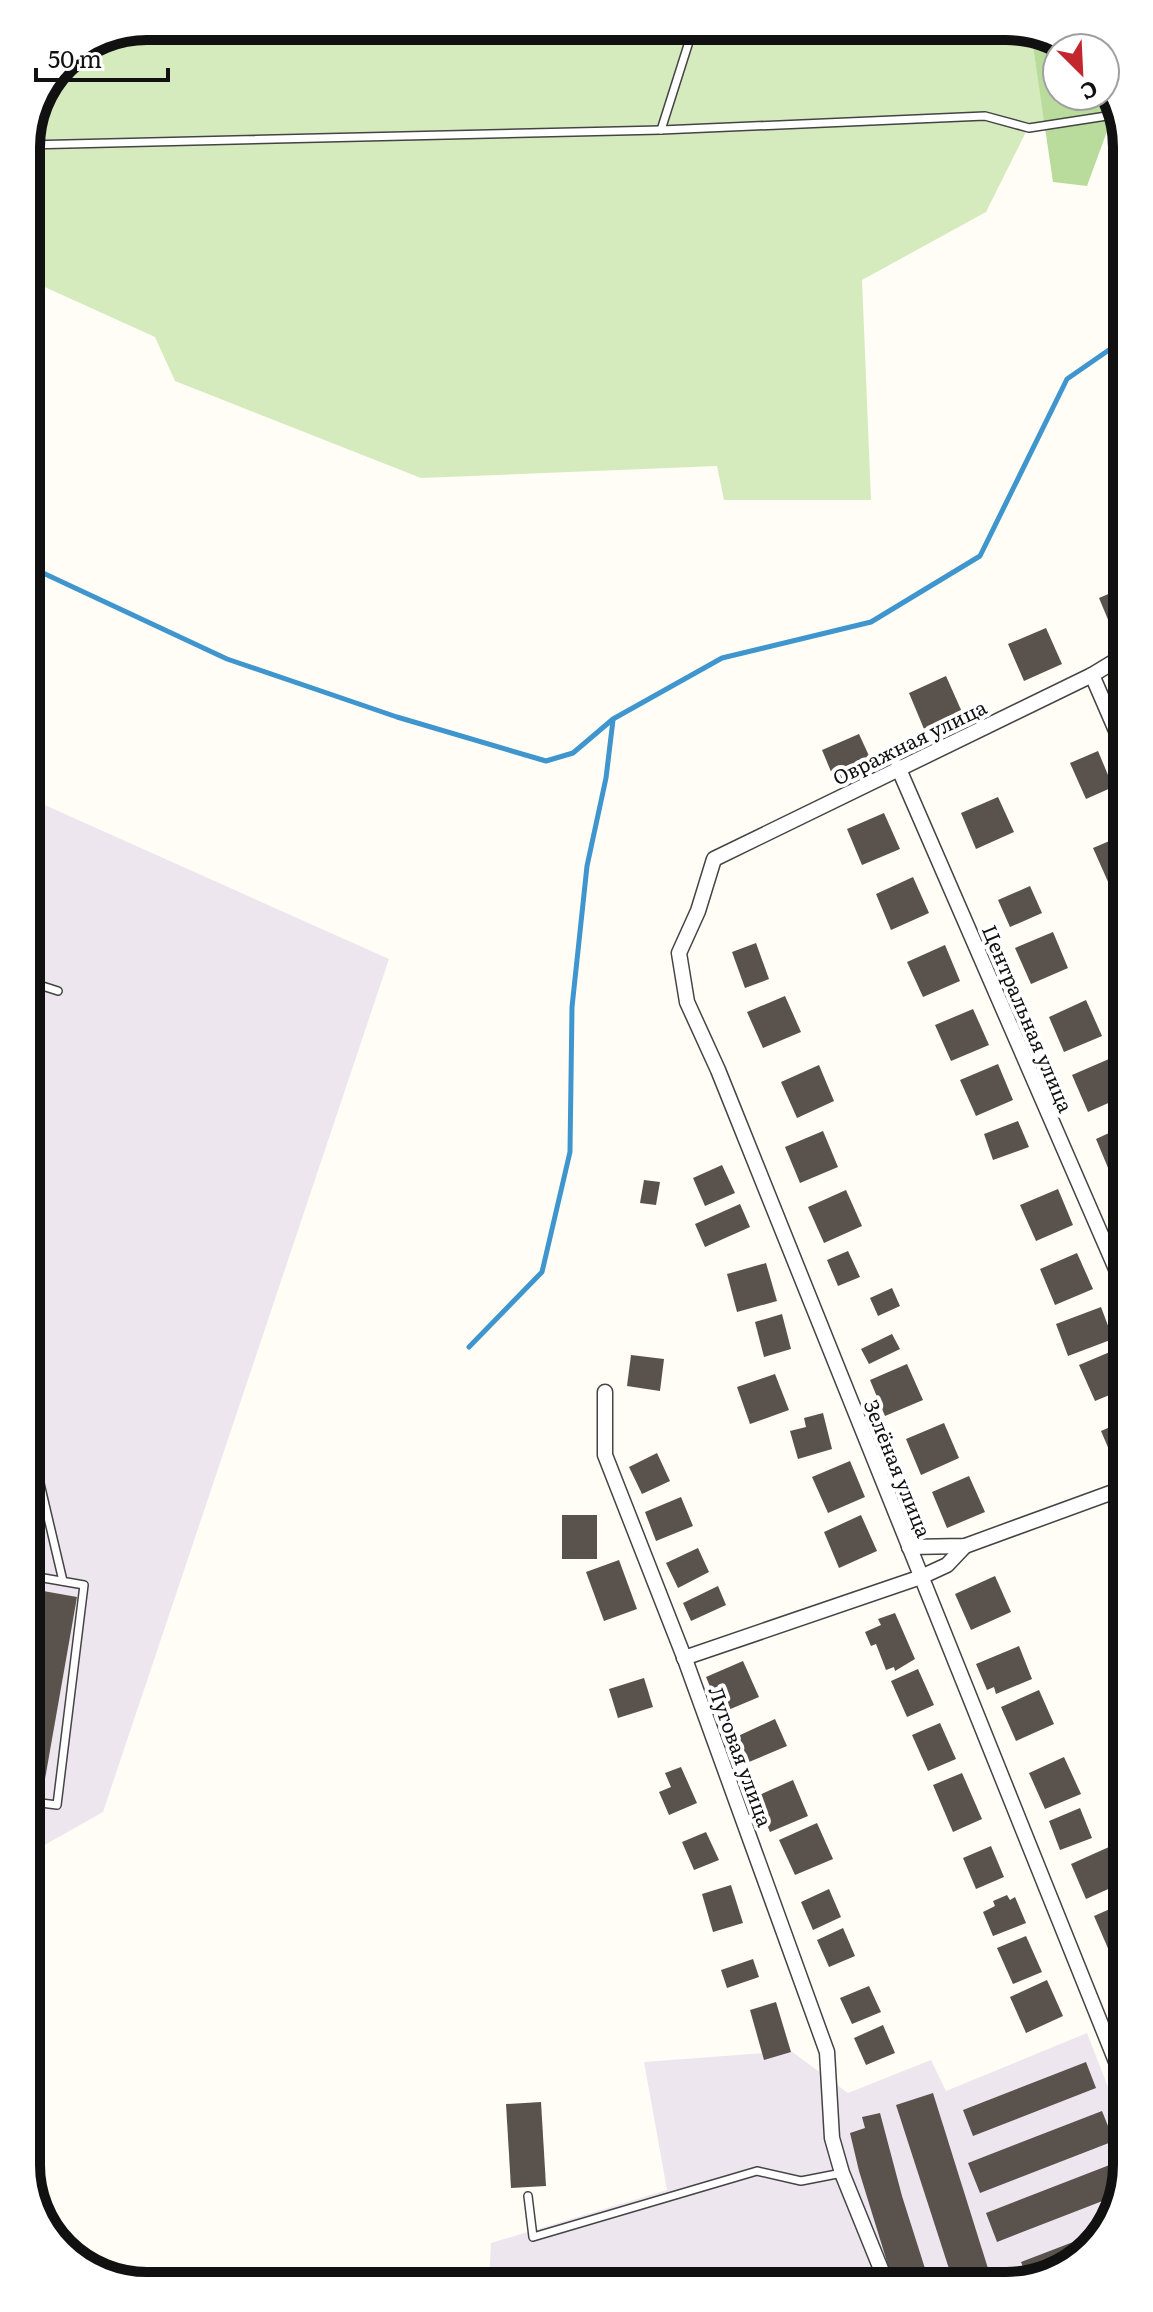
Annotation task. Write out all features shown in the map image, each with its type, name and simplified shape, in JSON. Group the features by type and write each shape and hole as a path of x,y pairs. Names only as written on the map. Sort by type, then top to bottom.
{"street":[{"name":"Овражная улица","path":"714,859 1113,662"},
{"path":"1092,675 1113,724"},
{"name":"Центральная улица","path":"898,767 1113,1262"},
{"name":"Зелёная улица","path":"714,859 698,911 679,953 687,1002 1113,2054"},
{"name":"Луговая улица","path":"605,1392 605,1455 684,1658 827,2052 832,2138 842,2173 882,2272"},
{"path":"909,1547 965,1546 1113,1492"},
{"path":"684,1658 921,1577 947,1565 965,1546"}],"lane":[{"path":"661,130 690,40"},
{"path":"40,145 661,130 985,116 1029,128 1108,116"},
{"path":"40,985 58,991"},
{"path":"40,1483 63,1581"},
{"path":"40,1577 84,1585 57,1805 40,1803"},
{"path":"528,2196 533,2237 757,2171 801,2181 842,2173"}],"shaded area":[{"path":"40,803 389,959 103,1812 40,1848"},
{"path":"1087,2033 1113,2100 1113,2165 1105,2206 1082,2241 1047,2264 1006,2272 490,2272 491,2243 667,2190 644,2062 791,2051 848,2093 931,2060 946,2091"}],"green space":[{"path":"147,40 1013,40 1033,44 1045,125 1028,128 986,212 862,280 871,500 724,500 717,466 421,478 175,381 155,337 40,285 40,140 44,120 48,106 71,71 106,48"},
{"path":"1033,44 1041,46 1041,101"},
{"path":"1043,112 1107,112 1110,123 1087,186 1053,182"}],"building":[{"path":"1113,592 1113,632 1099,598"},
{"path":"1046,628 1062,664 1024,681 1008,644"},
{"path":"946,676 962,712 924,729 909,693"},
{"path":"859,734 875,769 837,786 822,750"},
{"path":"1098,751 1113,787 1086,799 1070,763"},
{"path":"998,797 1014,832 976,849 961,813"},
{"path":"884,813 900,849 862,865 847,829"},
{"path":"1113,839 1113,882 1109,884 1093,848"},
{"path":"913,877 929,913 891,930 876,894"},
{"path":"1030,886 1042,913 1010,927 998,900"},
{"path":"1053,932 1068,968 1031,984 1015,948"},
{"path":"756,943 769,979 745,988 732,952"},
{"path":"945,945 960,981 923,997 907,962"},
{"path":"785,996 801,1032 763,1048 747,1012"},
{"path":"1086,1000 1102,1036 1064,1052 1049,1017"},
{"path":"40,1001 44,1002 40,1027"},
{"path":"973,1009 989,1045 951,1061 935,1025"},
{"path":"1109,1059 1113,1071 1113,1101 1088,1112 1072,1075"},
{"path":"998,1064 1013,1100 976,1116 960,1080"},
{"path":"819,1065 834,1101 797,1118 781,1082"},
{"path":"1018,1121 1029,1147 993,1160 984,1134"},
{"path":"823,1131 838,1167 800,1183 785,1147"},
{"path":"1113,1131 1113,1174 1111,1175 1096,1139"},
{"path":"722,1165 735,1193 705,1206 693,1178"},
{"path":"644,1180 660,1182 656,1205 640,1203"},
{"path":"1058,1189 1073,1225 1036,1241 1020,1205"},
{"path":"846,1190 862,1226 824,1243 808,1207"},
{"path":"740,1204 750,1227 705,1247 695,1224"},
{"path":"848,1251 860,1277 838,1286 827,1260"},
{"path":"1077,1253 1093,1289 1055,1305 1040,1269"},
{"path":"766,1263 777,1301 737,1312 727,1274"},
{"path":"892,1288 900,1306 878,1316 870,1298"},
{"path":"1101,1307 1113,1339 1068,1356 1056,1324"},
{"path":"782,1314 791,1349 764,1357 755,1322"},
{"path":"892,1334 900,1349 869,1364 861,1349"},
{"path":"1113,1351 1113,1394 1095,1401 1079,1365"},
{"path":"631,1355 664,1359 660,1391 627,1386"},
{"path":"907,1364 923,1400 885,1416 870,1380"},
{"path":"775,1374 789,1410 750,1424 737,1387"},
{"path":"823,1413 832,1449 798,1459 790,1431 806,1427 804,1418"},
{"path":"944,1423 959,1458 921,1475 906,1439"},
{"path":"1113,1426 1113,1459 1101,1431"},
{"path":"657,1453 670,1481 642,1494 629,1467"},
{"path":"850,1461 865,1497 828,1513 812,1477"},
{"path":"969,1476 985,1512 947,1528 932,1492"},
{"path":"681,1497 693,1526 656,1541 645,1512"},
{"path":"562,1515 597,1515 597,1559 562,1559"},
{"path":"861,1515 877,1551 839,1568 824,1532"},
{"path":"698,1548 709,1572 678,1588 666,1563"},
{"path":"619,1560 637,1609 604,1621 586,1572"},
{"path":"995,1576 1011,1612 971,1630 955,1594"},
{"path":"718,1586 726,1605 691,1621 683,1603"},
{"path":"40,1590 77,1597 40,1796"},
{"path":"895,1613 915,1659 895,1671 894,1667 886,1670 876,1644 871,1646 865,1632 881,1625 878,1619"},
{"path":"1019,1646 1032,1679 996,1694 994,1687 987,1690 976,1664"},
{"path":"743,1661 759,1697 721,1713 706,1677"},
{"path":"918,1669 934,1705 907,1717 891,1681"},
{"path":"644,1678 653,1707 618,1718 609,1689"},
{"path":"1039,1690 1054,1724 1016,1741 1001,1707"},
{"path":"775,1719 787,1746 749,1762 738,1736"},
{"path":"940,1723 956,1759 928,1771 912,1735"},
{"path":"1064,1757 1081,1794 1045,1809 1029,1773"},
{"path":"681,1767 697,1803 669,1815 659,1792 671,1787 665,1773"},
{"path":"962,1773 982,1819 953,1832 933,1785"},
{"path":"793,1780 808,1816 770,1832 755,1797"},
{"path":"1080,1808 1092,1838 1060,1850 1049,1821"},
{"path":"817,1823 833,1859 795,1875 779,1840"},
{"path":"706,1832 719,1860 694,1870 682,1842"},
{"path":"991,1846 1004,1877 976,1889 963,1858"},
{"path":"1109,1847 1113,1856 1113,1887 1086,1899 1071,1864"},
{"path":"731,1885 743,1923 713,1932 702,1894"},
{"path":"829,1889 841,1917 813,1930 801,1902"},
{"path":"1007,1895 1010,1900 1015,1897 1026,1923 993,1936 983,1912 995,1906 993,1901"},
{"path":"1113,1908 1113,1952 1110,1953 1094,1916"},
{"path":"843,1928 855,1956 829,1967 817,1940"},
{"path":"1026,1936 1042,1972 1013,1984 997,1948"},
{"path":"753,1959 759,1977 727,1988 721,1970"},
{"path":"1047,1980 1063,2016 1026,2033 1010,1997"},
{"path":"869,1986 881,2012 852,2024 840,1998"},
{"path":"776,2002 791,2052 764,2060 750,2010"},
{"path":"883,2025 895,2053 866,2065 854,2038"},
{"path":"1086,2062 1096,2088 973,2136 963,2110"},
{"path":"933,2093 989,2272 950,2272 896,2105"},
{"path":"541,2102 546,2186 511,2188 506,2104"},
{"path":"1102,2111 1113,2138 1113,2141 980,2193 968,2163"},
{"path":"880,2113 926,2272 890,2272 850,2133 865,2128 862,2117"},
{"path":"1113,2164 1107,2199 997,2242 986,2213"},
{"path":"1085,2238 1047,2264 1024,2270 1021,2262"}],"waterway":[{"path":"40,572 227,659 397,717 546,761 573,753 613,719 722,658 871,622 980,556 1067,379 1113,347"},
{"path":"469,1347 542,1272 570,1152 572,1007 587,866 606,778 613,720"}]}
